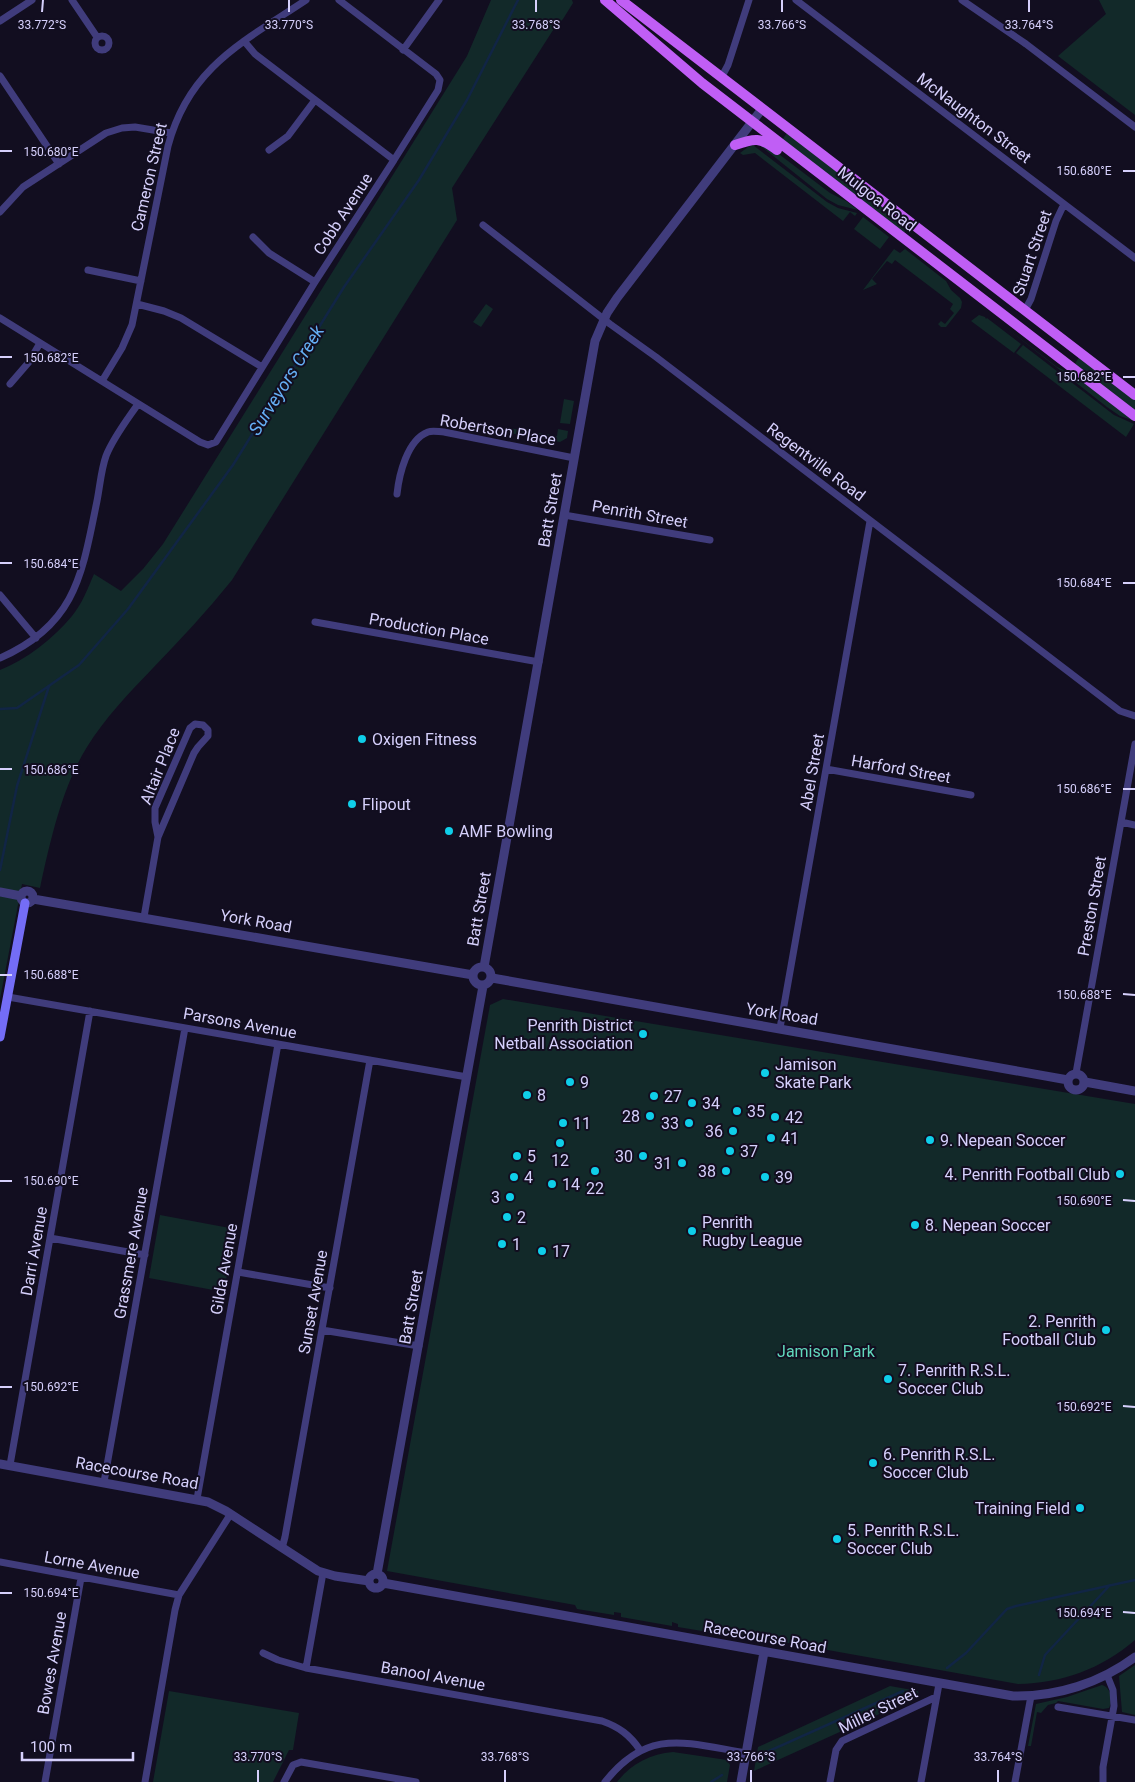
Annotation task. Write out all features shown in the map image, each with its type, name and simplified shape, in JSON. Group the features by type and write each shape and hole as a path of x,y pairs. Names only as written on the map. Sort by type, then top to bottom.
{"main road":[{"name":"Mulgoa Road","path":"605,0 702,83 1135,416"},
{"name":"Mulgoa Road","path":"620,0 1135,394"},
{"path":"735,145 754,139 764,141 829,189 849,196"},
{"path":"0,1037 27,899"}],"street":[{"path":"0,21 32,0"},
{"path":"72,0 97,38"},
{"name":"Cameron Street","path":"102,382 128,337 137,304 171,133 182,107 198,83 218,60 306,0"},
{"path":"338,0 403,50 439,0"},
{"path":"721,78 728,65 749,0"},
{"name":"McNaughton Street","path":"796,0 1135,258"},
{"path":"962,0 1026,44 1135,127"},
{"path":"244,41 255,54 394,160"},
{"name":"Cobb Avenue","path":"138,404 200,442 212,444 218,439 315,282 438,90 440,83 436,74 403,50"},
{"path":"0,76 59,164"},
{"path":"269,150 288,136 315,100"},
{"name":"Batt Street","path":"484,967 593,349 599,329 617,298 762,109"},
{"path":"0,212 24,187 102,136 122,128 140,127 171,133"},
{"name":"Stuart Street","path":"1025,310 1031,300 1056,221 1064,204"},
{"name":"Regentville Road","path":"484,225 604,319 1120,711 1135,716"},
{"path":"253,236 269,253 315,282"},
{"path":"88,270 141,281"},
{"path":"137,304 164,311 181,318 262,367"},
{"path":"0,318 138,404 106,457 84,565 75,589 58,616 36,638 18,650 0,658"},
{"path":"10,384 29,362 40,343"},
{"name":"Robertson Place","path":"397,494 402,467 409,452 421,436 430,431 444,432 574,458"},
{"name":"Penrith Street","path":"564,514 710,540"},
{"name":"Abel Street","path":"780,1028 870,521"},
{"path":"0,596 36,638"},
{"name":"Production Place","path":"315,622 539,662"},
{"name":"Altair Place","path":"144,917 158,838 194,753 208,736 208,730 203,725 196,724 190,728 156,805 155,822 158,838"},
{"name":"Preston Street","path":"1076,1073 1135,744"},
{"name":"Harford Street","path":"826,769 971,795"},
{"path":"1121,822 1135,825"},
{"name":"York Road","path":"0,892 27,899 144,917 473,975"},
{"path":"484,967 491,972 492,978 488,984 483,986 475,983 473,975 478,968 484,967"},
{"name":"York Road","path":"492,978 1068,1080 1070,1086 1076,1090 1083,1087 1085,1082 1135,1092"},
{"name":"Batt Street","path":"377,1574 483,986"},
{"name":"Parsons Avenue","path":"8,997 466,1077"},
{"name":"Darri Avenue","path":"10,1465 90,1011"},
{"name":"Grassmere Avenue","path":"104,1482 184,1028"},
{"name":"Gilda Avenue","path":"197,1498 278,1044"},
{"name":"Sunset Avenue","path":"282,1548 370,1060"},
{"path":"1068,1080 1071,1075 1076,1073 1082,1075 1085,1082"},
{"path":"50,1238 145,1254"},
{"path":"238,1272 330,1288"},
{"path":"322,1330 419,1346"},
{"name":"Racecourse Road","path":"0,1464 197,1498 214,1504 323,1573 369,1581"},
{"path":"145,1782 179,1594 230,1515"},
{"name":"Lorne Avenue","path":"0,1562 179,1594"},
{"path":"306,1668 323,1573"},
{"path":"377,1574 382,1577 383,1584 375,1588 371,1586 369,1581 372,1575 377,1574"},
{"name":"Bowes Avenue","path":"45,1782 82,1578"},
{"name":"Racecourse Road","path":"383,1584 1007,1695 1031,1696 1072,1688 1108,1675 1135,1657"},
{"path":"741,1782 764,1652"},
{"name":"Banool Avenue","path":"263,1653 278,1660 306,1668 602,1721 623,1731 640,1750"},
{"path":"1103,1782 1103,1767 1114,1695 1108,1675"},
{"path":"921,1782 939,1684"},
{"path":"1015,1782 1031,1696"},
{"name":"Miller Street","path":"830,1782 836,1750 842,1741 936,1697"},
{"path":"1058,1708 1135,1720"},
{"path":"605,1782 618,1766 640,1750 659,1744 678,1742 746,1753"},
{"path":"284,1782 293,1765 301,1762 416,1782"}],"green space":[{"path":"491,0 572,0 573,3 563,19 555,27 452,188 457,220 232,580 118,706 87,747 71,779 58,815 40,888 22,884 0,999 0,670 30,654 65,624 85,596 94,574 121,591 143,569 163,544 467,56"},
{"path":"1099,0 1135,0 1135,115 1058,56 1106,14"},
{"path":"787,133 909,226 904,233 782,140"},
{"path":"757,143 767,145 830,193 858,210 838,205 827,199"},
{"path":"753,145 827,202 838,208 857,213 855,216 850,212 843,221 755,153 743,155 740,153"},
{"path":"863,217 889,237 880,249 854,229"},
{"path":"894,249 900,253 905,249 946,281 951,290 960,298 962,302 961,308 946,327 941,327 938,324 941,321 945,324 954,313 950,309 953,304 895,260 892,264 887,261 872,279 877,284 863,290"},
{"path":"486,304 493,309 481,327 473,322"},
{"path":"979,315 987,318 1021,344 1014,353 971,321"},
{"path":"1000,323 1057,367 1075,375 1135,421 1120,416 1107,407"},
{"path":"1023,345 1114,415 1134,424 1126,437 1016,353"},
{"path":"1079,357 1135,400 1135,410 1075,364"},
{"path":"564,399 574,401 570,424 560,423"},
{"path":"509,428 557,436 558,429 568,431 567,438 560,442 509,433"},
{"name":"Jamison Park","path":"503,999 1135,1104 1135,1640 1109,1659 1081,1673 1050,1681 1018,1684 732,1633 732,1636 678,1627 678,1624 672,1622 672,1626 621,1617 621,1613 614,1612 614,1615 577,1609 575,1605 387,1571 490,1005"},
{"path":"160,1215 235,1229 224,1292 149,1278"},
{"path":"1135,1665 1135,1715 1122,1712 1119,1676"},
{"path":"1102,1685 1107,1688 1110,1694 1109,1708 1103,1709 1058,1701 1048,1705 1041,1713 1037,1712 1031,1746 1028,1746 1036,1704 1067,1697"},
{"path":"890,1686 918,1691 919,1696 754,1771 758,1747"},
{"path":"169,1691 299,1713 293,1750 289,1750 273,1782 153,1782"},
{"path":"673,1752 727,1760 730,1765 727,1782 617,1782 628,1770 642,1761 657,1755"}],"waterway":[{"name":"Surveyors Creek","path":"0,709 17,708 79,665 128,609 233,465 344,287 419,180 467,100 518,0"},
{"path":"0,870 17,786 49,686"},
{"path":"947,1668 966,1653 1007,1609 1135,1580"},
{"path":"1039,1675 1045,1655 1110,1585"},
{"path":"760,1755 903,1691"},
{"path":"711,1782 722,1775"}],"place":[{"name":"Oxigen Fitness","path":"362,739"},
{"name":"Flipout","path":"352,804"},
{"name":"AMF Bowling","path":"449,831"},
{"name":"Penrith District Netball Association","path":"643,1034"},
{"name":"Jamison Skate Park","path":"765,1073"},
{"name":"9","path":"570,1082"},
{"name":"8","path":"527,1095"},
{"name":"27","path":"654,1096"},
{"name":"34","path":"692,1103"},
{"name":"35","path":"737,1111"},
{"name":"28","path":"650,1116"},
{"name":"42","path":"775,1117"},
{"name":"11","path":"563,1123"},
{"name":"33","path":"689,1123"},
{"name":"36","path":"733,1131"},
{"name":"41","path":"771,1138"},
{"name":"9. Nepean Soccer","path":"930,1140"},
{"name":"12","path":"560,1143"},
{"name":"37","path":"730,1151"},
{"name":"5","path":"517,1156"},
{"name":"30","path":"643,1156"},
{"name":"31","path":"682,1163"},
{"name":"22","path":"595,1171"},
{"name":"38","path":"726,1171"},
{"name":"4. Penrith Football Club","path":"1120,1174"},
{"name":"4","path":"514,1177"},
{"name":"39","path":"765,1177"},
{"name":"14","path":"552,1184"},
{"name":"3","path":"510,1197"},
{"name":"2","path":"507,1217"},
{"name":"8. Nepean Soccer","path":"915,1225"},
{"name":"Penrith Rugby League","path":"692,1231"},
{"name":"1","path":"502,1244"},
{"name":"17","path":"542,1251"},
{"name":"2. Penrith Football Club","path":"1106,1330"},
{"name":"7. Penrith R.S.L. Soccer Club","path":"888,1379"},
{"name":"6. Penrith R.S.L. Soccer Club","path":"873,1463"},
{"name":"Training Field","path":"1080,1508"},
{"name":"5. Penrith R.S.L. Soccer Club","path":"837,1539"}]}
